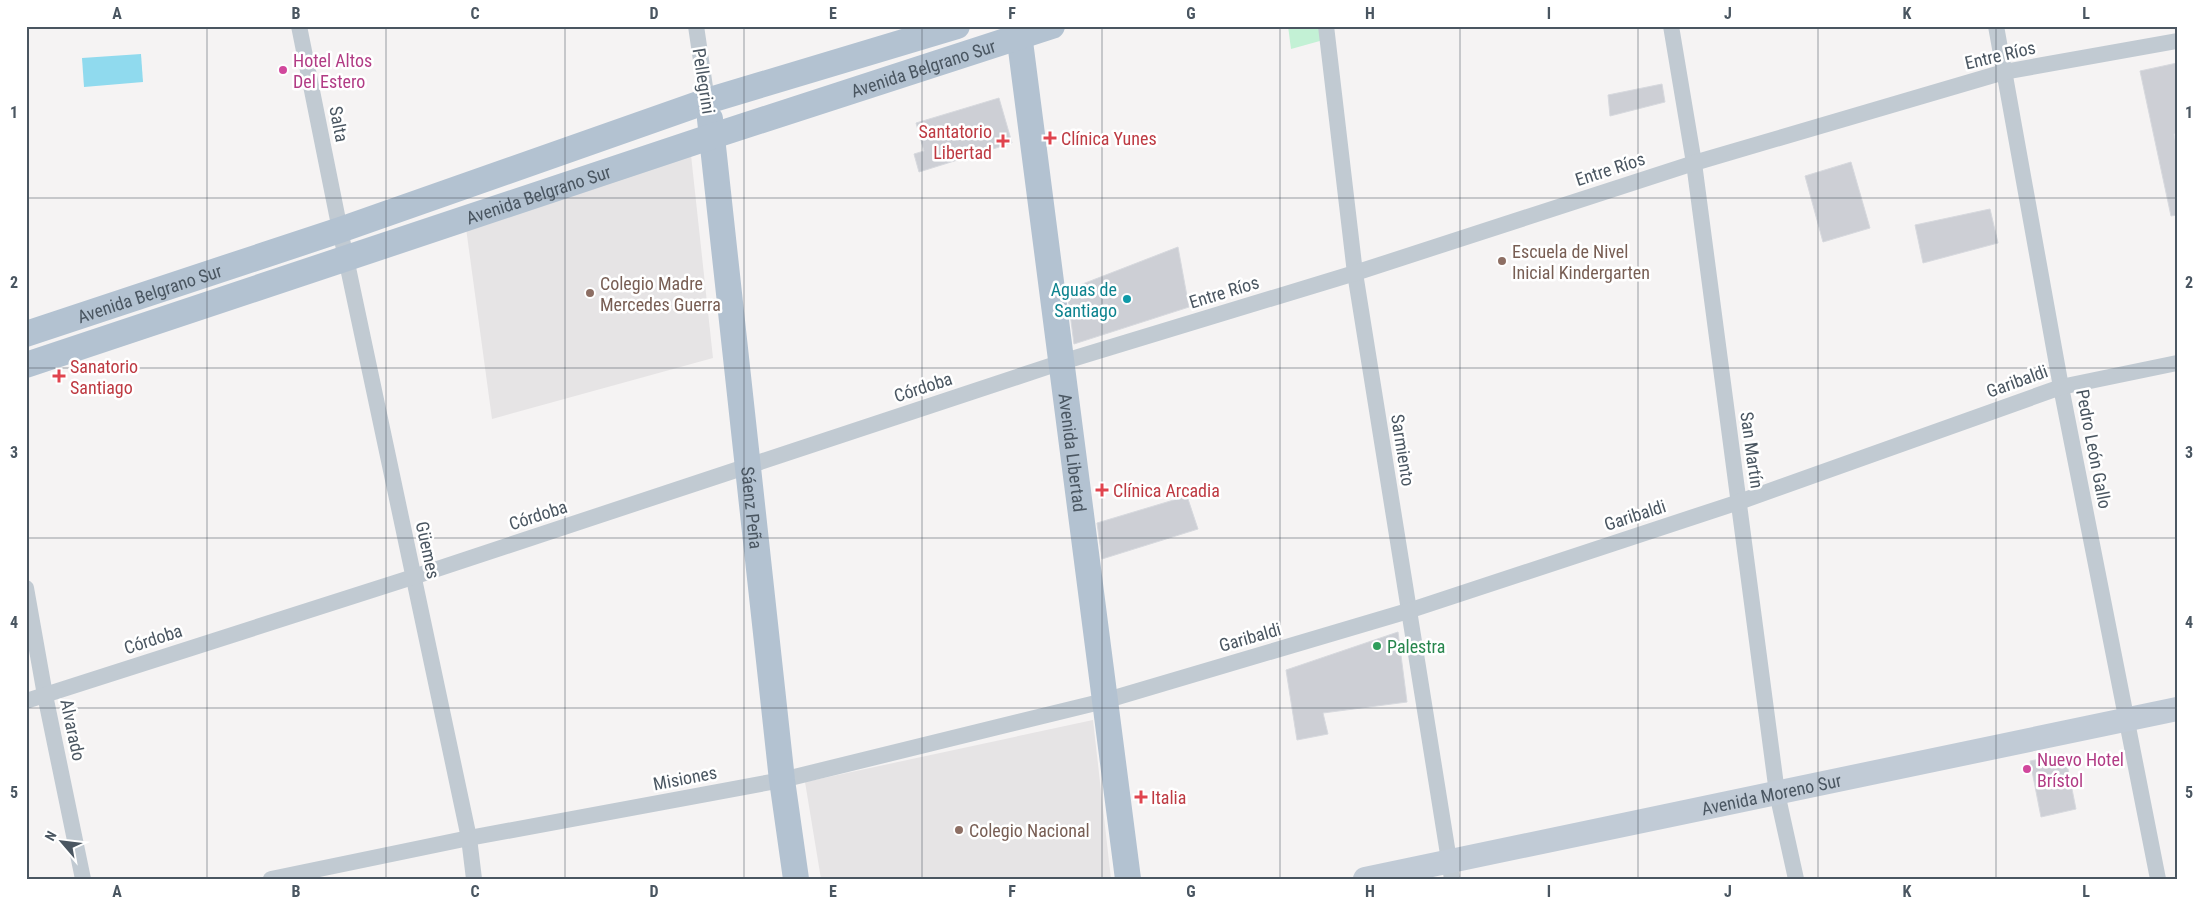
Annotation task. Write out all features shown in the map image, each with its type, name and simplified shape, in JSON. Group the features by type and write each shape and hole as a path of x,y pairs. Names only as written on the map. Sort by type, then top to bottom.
{"main road":[{"name":"Avenida Belgrano Sur","path":"26,334 340,230 706,101 957,26"},
{"name":"Avenida Belgrano Sur","path":"26,365 714,136 1019,32 1052,26"},
{"name":"Avenida Libertad","path":"1019,32 1128,879"},
{"name":"Pellegrini","path":"706,101 714,136"},
{"name":"Sáenz Peña","path":"714,136 782,780 796,879"}],"street":[{"name":"Salta","path":"298,26 340,230"},
{"name":"Pellegrini","path":"696,26 706,101"},
{"name":"Sarmiento","path":"1326,26 1355,273 1451,869"},
{"name":"San Martín","path":"1671,26 1694,163 1777,793 1796,879"},
{"name":"Pedro León Gallo","path":"1996,26 2061,387 2158,879"},
{"name":"Entre Ríos","path":"1062,362 1355,273 1694,163 2004,72 2177,41"},
{"name":"Güemes","path":"340,230 469,838 474,879"},
{"name":"Córdoba","path":"26,701 413,577 1062,362"},
{"name":"Garibaldi","path":"1104,701 1408,611 1739,502 2061,387 2177,363"},
{"name":"Alvarado","path":"26,588 45,695 83,879"},
{"name":"Misiones","path":"271,879 469,838 782,780 1104,701"},
{"name":"Avenida Moreno Sur","path":"1365,879 1451,869 1777,793 2177,709"}],"shaded area":[{"name":"Colegio Madre Mercedes Guerra","path":"691,155 713,358 492,419 466,228"},
{"name":"Colegio Nacional","path":"1093,720 1111,879 821,879 805,782"}],"green space":[{"path":"1288,26 1325,26 1327,39 1291,49"}],"water":[{"path":"141,54 143,82 84,87 82,58"}],"building":[{"path":"2177,63 2177,134 2174,134 2177,149 2177,215 2171,216 2140,71"},
{"path":"1662,84 1665,102 1610,116 1608,95"},
{"path":"999,98 1012,143 919,172 914,154 924,151 916,123"},
{"path":"1851,162 1870,228 1823,242 1805,176"},
{"path":"1990,209 1998,243 1923,263 1915,225"},
{"name":"Aguas de Santiago","path":"1178,247 1189,307 1074,344 1067,290"},
{"path":"1187,496 1198,529 1102,559 1097,523"},
{"path":"1398,632 1407,702 1323,713 1328,734 1297,740 1286,670"},
{"path":"2065,754 2076,809 2041,817 2030,761"}],"place":[{"name":"Hotel Altos Del Estero","path":"283,70"},
{"name":"Clínica Yunes","path":"1050,138"},
{"name":"Santatorio Libertad","path":"1003,141"},
{"name":"Escuela de Nivel Inicial Kindergarten","path":"1502,261"},
{"name":"Colegio Madre Mercedes Guerra","path":"590,293"},
{"name":"Aguas de Santiago","path":"1127,299"},
{"name":"Sanatorio Santiago","path":"59,376"},
{"name":"Clínica Arcadia","path":"1102,490"},
{"name":"Palestra","path":"1377,646"},
{"name":"Nuevo Hotel Brístol","path":"2027,769"},
{"name":"Italia","path":"1141,797"},
{"name":"Colegio Nacional","path":"959,830"}]}
